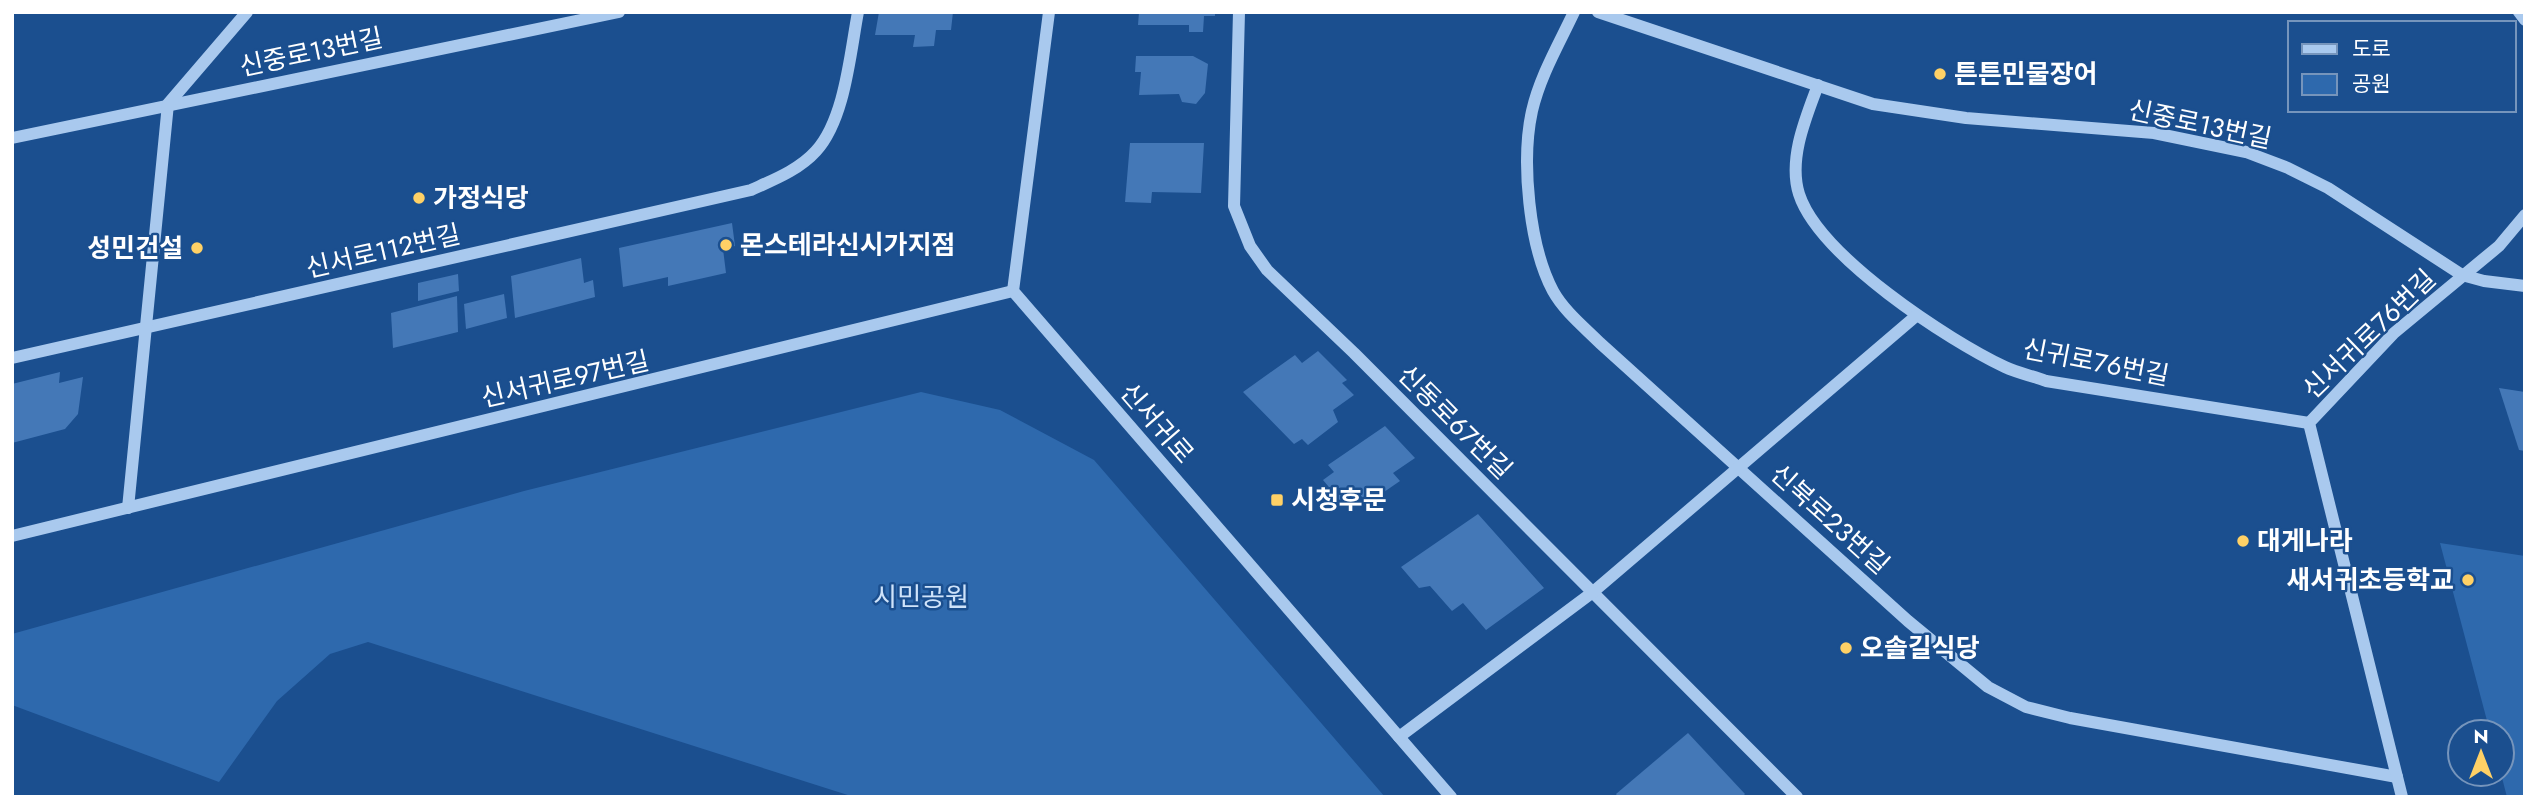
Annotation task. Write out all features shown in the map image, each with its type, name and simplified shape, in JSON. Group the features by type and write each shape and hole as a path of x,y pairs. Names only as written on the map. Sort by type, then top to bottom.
{"street":[{"path":"128,508 168,104 247,12"},
{"name":"신중로13번길","path":"12,138 619,12"},
{"name":"신서로112번길","path":"12,358 740,194 775,180 821,144 834,116 858,12"},
{"path":"1013,291 1049,12"},
{"name":"신동로67번길","path":"1239,12 1234,206 1251,246 1267,270 1354,353 1797,797"},
{"name":"신북로23번길","path":"1574,12 1541,84 1528,128 1526,149 1540,259 1555,294 1573,316 1908,621 1988,687 2026,707 2170,738 2398,777"},
{"name":"신중로13번길","path":"1598,12 1873,104 1915,114 1985,121 2109,127 2245,151 2289,167 2367,212 2463,276 2525,286"},
{"path":"2519,12 2525,20"},
{"name":"신귀로76번길","path":"1818,85 1805,121 1797,157 1799,195 1823,234 1916,316 2006,368 2046,381 2309,424"},
{"name":"신서귀로76번길","path":"2402,797 2309,424 2394,333 2499,246 2525,215"},
{"name":"신서귀로97번길","path":"12,536 618,390 1013,291"},
{"name":"신서귀로","path":"1013,291 1451,797"},
{"path":"1399,737 1592,593 1916,316"}],"green space":[{"name":"시민공원","path":"921,392 1000,410 1094,460 1385,797 854,797 368,642 330,654 277,701 219,782 12,705 12,634 524,491"},
{"path":"2440,543 2525,556 2525,797 2507,797 2505,788 2516,788 2516,718 2486,718"}],"building":[{"path":"879,12 953,12 951,30 936,30 934,46 913,47 915,35 875,35"},
{"path":"1139,12 1215,12 1215,16 1204,16 1203,32 1189,32 1189,25 1138,25"},
{"path":"1136,56 1193,56 1208,64 1205,93 1196,104 1182,102 1179,94 1139,95 1141,72 1135,72"},
{"path":"1130,143 1204,143 1201,193 1152,192 1151,203 1125,202"},
{"path":"732,223 735,246 723,249 726,273 668,286 668,277 623,287 619,248"},
{"path":"581,258 584,283 593,280 595,297 515,318 511,276"},
{"path":"458,274 459,291 418,301 418,283"},
{"path":"504,294 507,318 466,329 464,304"},
{"path":"457,296 458,332 393,348 391,313"},
{"path":"1318,351 1347,380 1342,383 1354,395 1333,410 1338,422 1308,445 1302,439 1294,444 1243,392 1295,355 1302,363"},
{"path":"60,372 59,383 83,377 78,414 65,429 12,443 12,384"},
{"path":"2499,388 2525,392 2525,451 2519,450"},
{"path":"1385,426 1415,458 1393,473 1400,481 1368,503 1359,494 1344,505 1323,480 1334,472 1328,465"},
{"path":"1478,514 1544,588 1486,630 1463,603 1452,611 1430,586 1419,588 1401,567"},
{"path":"1688,733 1745,794 1742,797 1618,797 1616,794"}],"place":[{"name":"튼튼민물장어","path":"1940,74"},
{"name":"가정식당","path":"419,198"},
{"name":"몬스테라신시가지점","path":"726,245"},
{"name":"성민건설","path":"197,248"},
{"name":"시청후문","path":"1277,500"},
{"name":"대게나라","path":"2243,541"},
{"name":"새서귀초등학교","path":"2468,580"},
{"name":"오솔길식당","path":"1846,648"}]}
